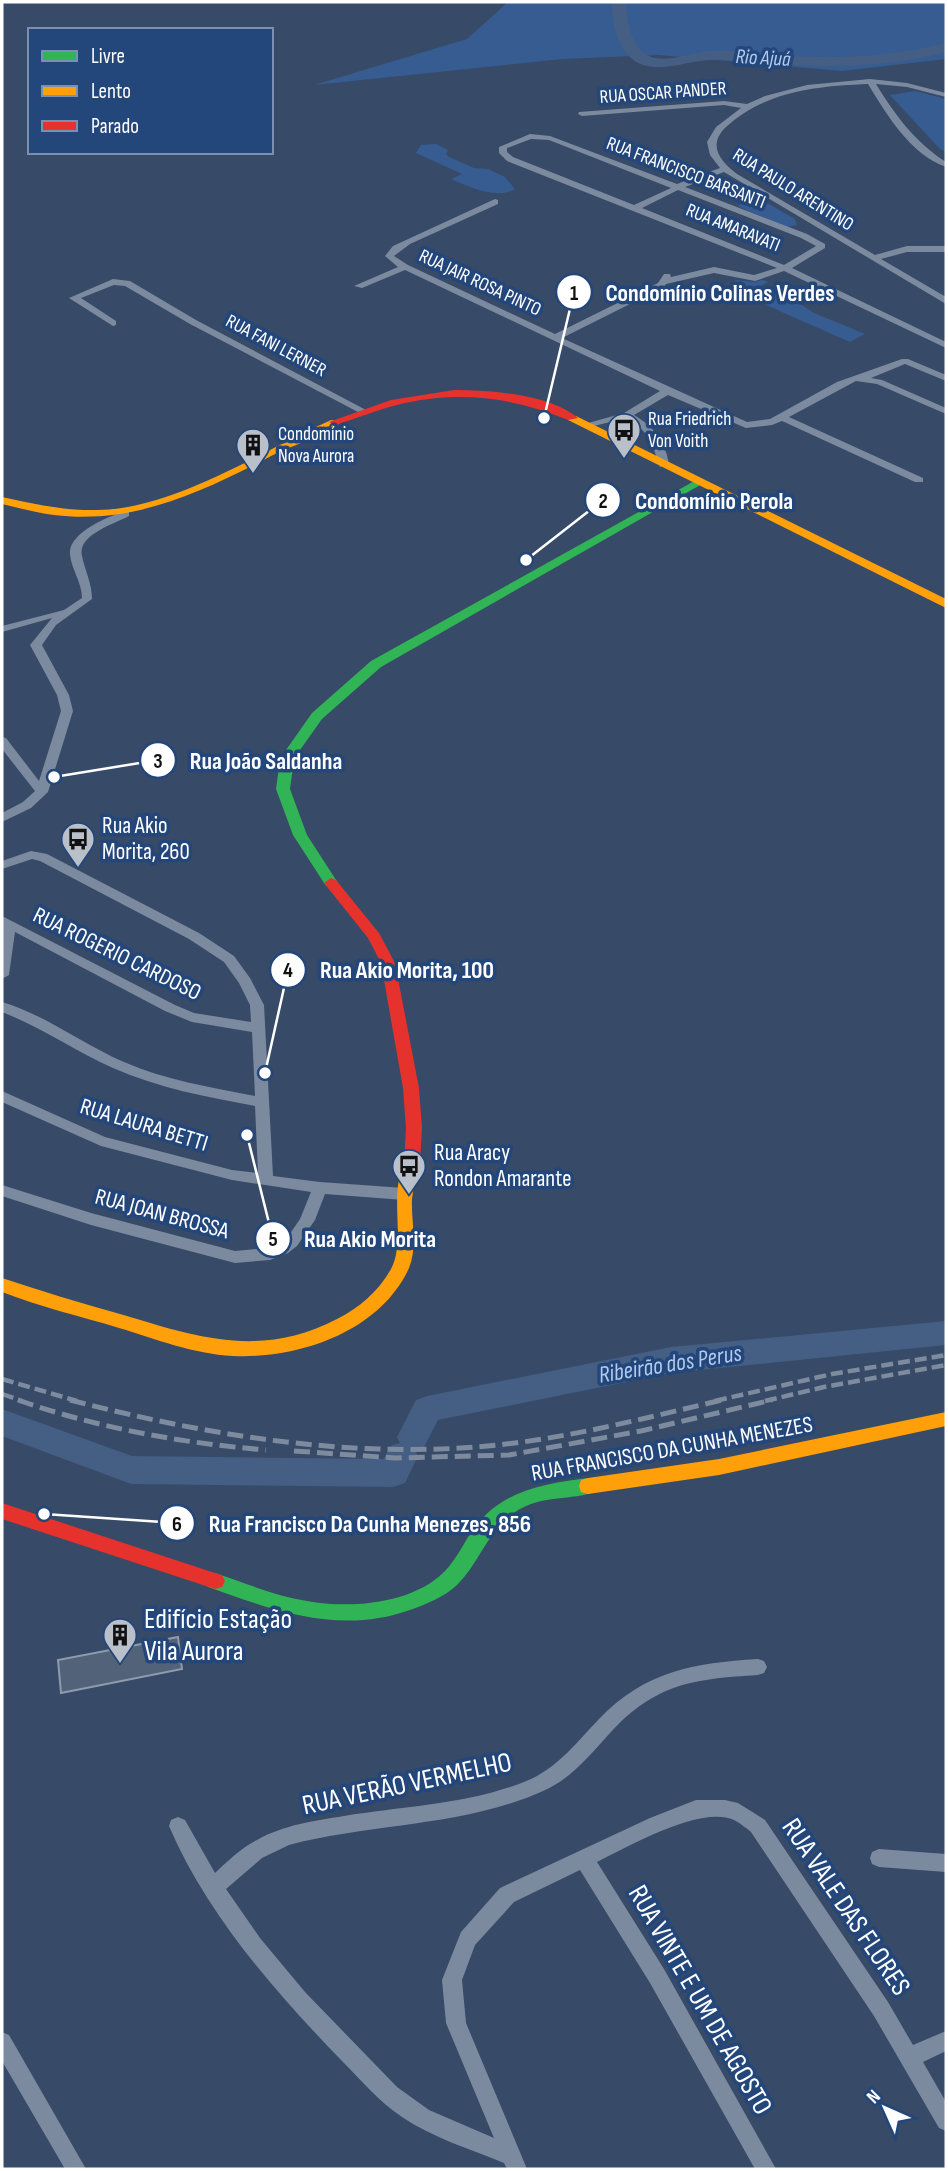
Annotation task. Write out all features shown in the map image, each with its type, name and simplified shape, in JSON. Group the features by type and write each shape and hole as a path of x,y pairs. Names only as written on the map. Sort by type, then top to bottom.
{"street":[{"name":"RUA PAULO ARENTINO","path":"946,95 913,86 870,82 803,89 746,106 725,121 712,139 712,151 726,169 946,301"},
{"path":"870,82 909,138 925,153 946,165"},
{"name":"RUA OSCAR PANDER","path":"582,114 724,103 746,106"},
{"name":"RUA FRANCISCO BARSANTI","path":"503,153 503,146 510,143 530,136 545,136 820,244 818,250 785,268"},
{"name":"RUA AMARAVATI","path":"503,153 516,161 785,268 946,345"},
{"path":"635,208 677,187 726,169"},
{"name":"RUA JAIR ROSA PINTO","path":"495,202 396,248 388,256 405,267 667,391 746,425 761,425 839,384 905,361 946,377"},
{"path":"874,258 907,249 946,249"},
{"path":"359,286 405,267"},
{"path":"557,337 667,278 714,270 755,278 785,268"},
{"name":"RUA FANI LERNER","path":"113,323 74,298 105,285 123,282 134,286 176,313 361,410"},
{"path":"859,378 879,382 946,411"},
{"path":"2,818 27,805 42,792 67,711 63,695 36,645 52,623 87,599 88,593 75,552 79,541 91,531 125,514 183,497 361,410 391,400 467,389 523,398 586,425 946,604"},
{"path":"632,418 667,391"},
{"path":"586,425 632,418 679,396"},
{"path":"782,416 919,480"},
{"path":"632,418 661,444 664,465"},
{"path":"2,1285 217,1348 249,1349 289,1343 323,1332 360,1313 380,1296 399,1270 405,1252 404,1194 414,1146 408,1055 386,956 370,929 331,882 300,835 283,785 291,758 302,735 325,707 346,686 376,664 698,482"},
{"path":"2,501 71,516 125,514"},
{"path":"2,629 79,607"},
{"path":"2,741 42,792"},
{"path":"2,865 31,855 43,857 194,936 229,960 245,981 257,1005 266,1180"},
{"path":"2,975 5,922"},
{"name":"RUA ROGERIO CARDOSO","path":"5,922 170,1008 192,1017 257,1028"},
{"path":"2,1007 27,1017 119,1066 192,1087 261,1102"},
{"name":"RUA LAURA BETTI","path":"2,1096 102,1141 232,1175 320,1188"},
{"path":"320,1188 404,1194"},
{"name":"RUA JOAN BROSSA","path":"2,1191 90,1219 236,1257 248,1257 268,1256 284,1248 296,1237 308,1221 320,1188"},
{"name":"RUA FRANCISCO DA CUNHA MENEZES","path":"2,1511 313,1611 391,1607 424,1598 448,1581 499,1512 515,1501 540,1493 719,1467 946,1419"},
{"name":"RUA VERÃO VERMELHO","path":"213,1888 245,1859 271,1842 309,1831 492,1799 536,1785 556,1775 578,1756 611,1719 648,1688 674,1678 758,1667"},
{"name":"RUA VALE DAS FLORES","path":"514,2162 456,2023 452,1980 468,1939 507,1895 657,1824 696,1809 738,1812 758,1826 910,2057 946,2121"},
{"path":"178,1826 213,1888 252,1944 298,2001 397,2101 514,2162"},
{"path":"879,1858 946,1863"},
{"name":"RUA VINTE E UM DE AGOSTO","path":"584,1859 657,1976 766,2169"},
{"path":"910,2057 946,2041"},
{"path":"2,2042 76,2169"}],"shaded area":[{"path":"508,2 946,2 946,59 842,71 659,55 562,59 314,85 467,39"},
{"path":"915,91 946,99 946,152 940,149 890,95"},
{"path":"436,144 448,150 446,154 449,157 505,177 515,189 491,193 451,179 462,174 416,153 421,145"},
{"path":"757,197 795,219 797,225 786,227 737,206"},
{"path":"735,280 768,282 759,287 766,292 787,295 814,313 865,334 850,342 748,297 735,288"}],"building":[{"name":"Edifício Estação Vila Aurora","path":"178,1637 182,1669 61,1693 58,1660"}],"waterway":[{"name":"Rio Ajuá","path":"619,2 627,42 636,55 649,61 667,62 711,55 859,61 924,54 946,48"},
{"name":"Ribeirão dos Perus","path":"413,1437 427,1409 671,1360 946,1333"},
{"name":"Ribeirão dos Perus","path":"2,1422 131,1470 393,1473 402,1456"}],"railway":[{"path":"715,1401 832,1374 946,1355"},
{"path":"765,1401 824,1387 946,1365"},
{"path":"2,1379 77,1401"},
{"path":"2,1394 22,1401"},
{"path":"18,1400 79,1419 140,1433 266,1450"},
{"path":"70,1400 235,1435 347,1448 403,1450 515,1443 567,1435 722,1400"},
{"path":"294,1451 395,1458 509,1455 641,1431 772,1400"}],"traffic: fast":[{"path":"331,883 300,835 283,789 286,767 293,750 317,716 376,664 698,482"},
{"path":"215,1581 284,1604 323,1612 362,1612 403,1604 421,1598 450,1579 480,1535 502,1510 515,1502 541,1493 588,1486"}],"traffic: slow":[{"path":"572,418 946,604"},
{"path":"2,501 54,512 99,514 139,508 177,497 335,422"},
{"path":"2,1285 203,1345 255,1349 304,1340 351,1320 371,1306 388,1288 400,1268 405,1251 404,1199 412,1163"},
{"path":"588,1486 719,1467 946,1419"}],"traffic: jam":[{"path":"335,422 395,402 454,393 483,393 512,398 572,418"},
{"path":"331,883 374,936 388,963 411,1088 414,1128 412,1163"},
{"path":"2,1511 215,1581"}],"place":[{"name":"Condomínio Colinas Verdes","path":"544,418"},
{"name":"Rua Friedrich Von Voith","path":"624,460"},
{"name":"Condomínio Nova Aurora","path":"253,475"},
{"name":"Condomínio Perola","path":"526,560"},
{"name":"Rua João Saldanha","path":"54,777"},
{"name":"Rua Akio Morita, 260","path":"78,869"},
{"name":"Rua Akio Morita, 100","path":"265,1073"},
{"name":"Rua Akio Morita","path":"247,1135"},
{"name":"Rua Aracy Rondon Amarante","path":"409,1196"},
{"name":"Rua Francisco Da Cunha Menezes, 856","path":"44,1514"},
{"name":"Edifício Estação Vila Aurora","path":"120,1665"}]}
